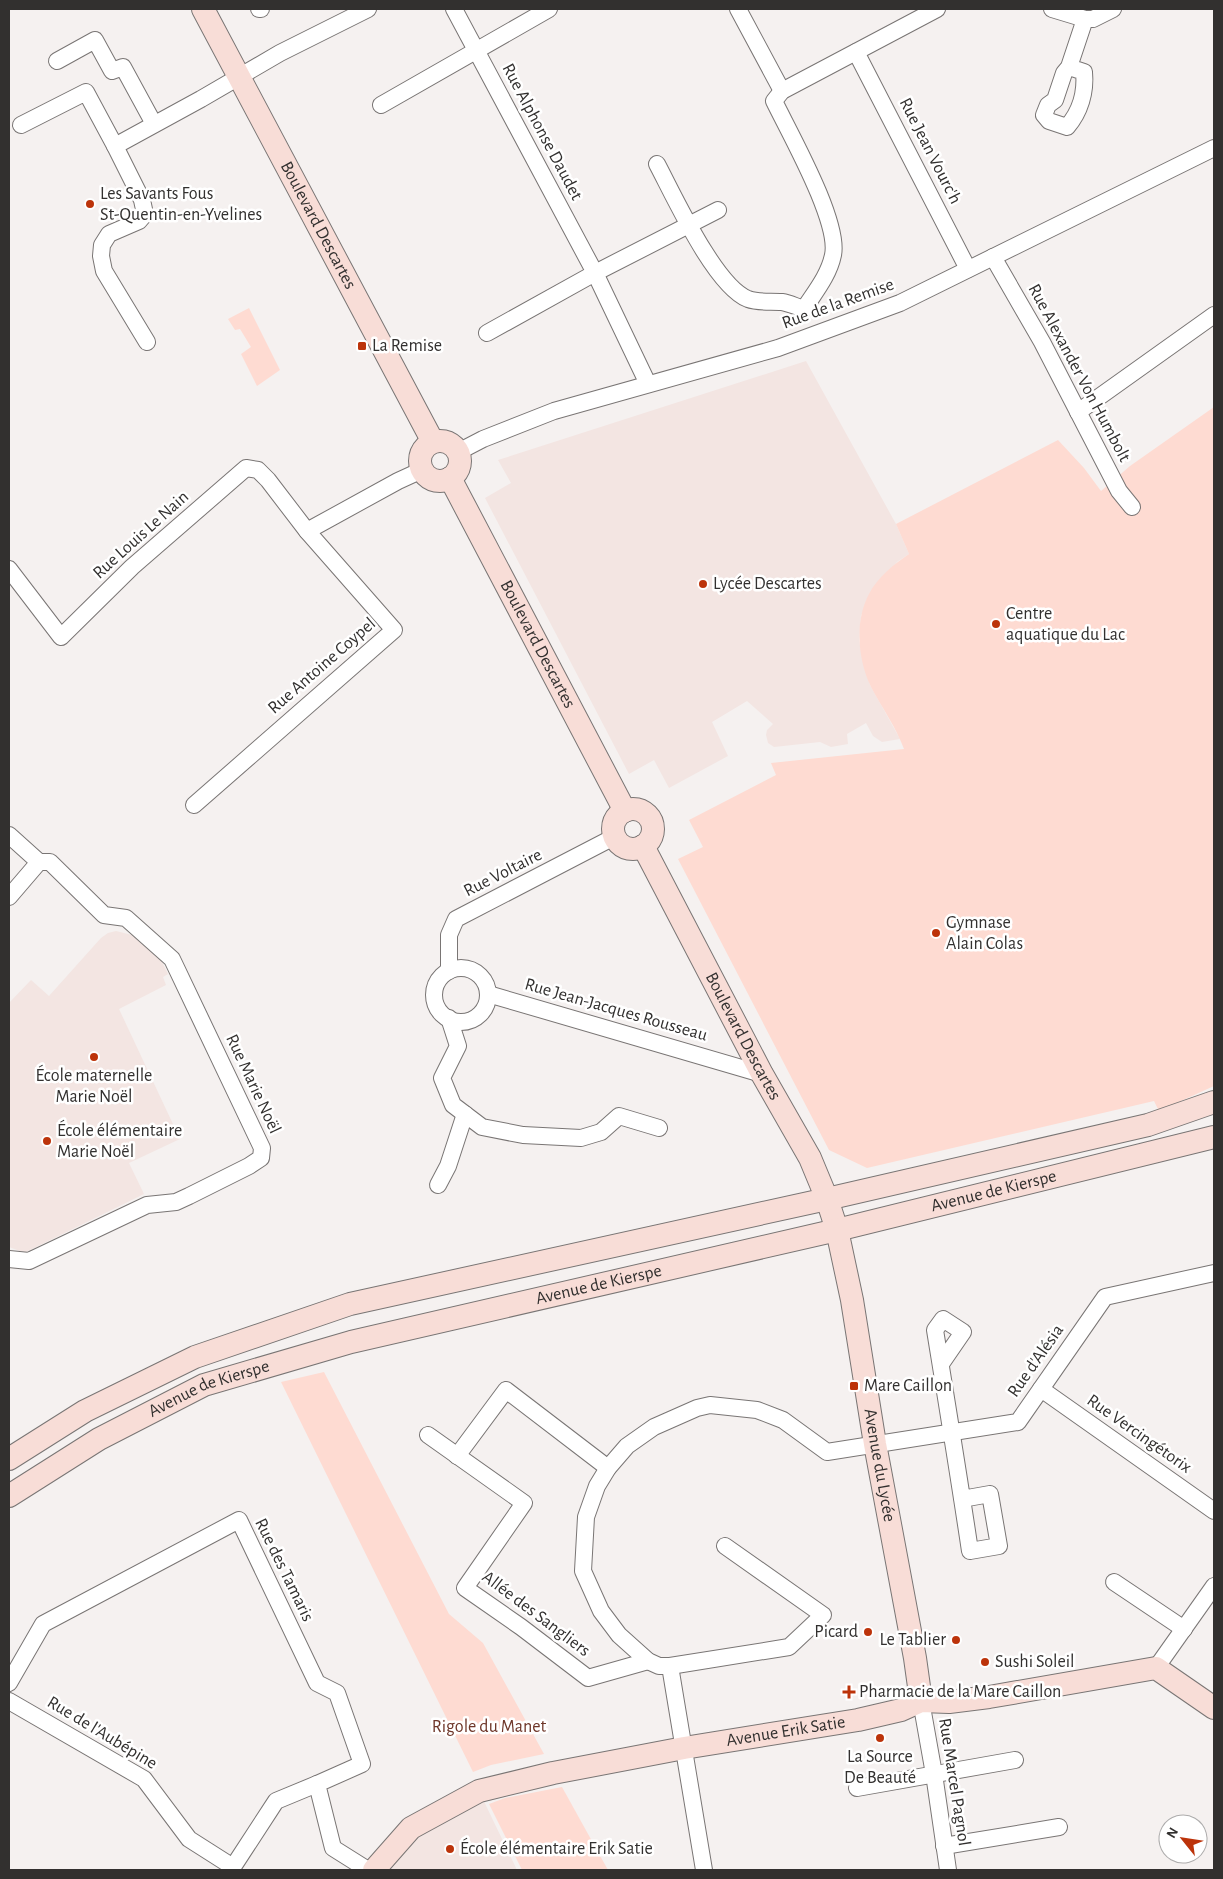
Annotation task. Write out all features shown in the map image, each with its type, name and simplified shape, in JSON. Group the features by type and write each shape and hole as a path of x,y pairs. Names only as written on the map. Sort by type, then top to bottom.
{"main road":[{"name":"Boulevard Descartes","path":"203,9 433,442"},
{"path":"433,442 450,443 458,452 460,464 450,478 437,481 426,475 422,470 420,457 427,446 433,442"},
{"name":"Boulevard Descartes","path":"450,478 625,811"},
{"path":"631,809 643,812 651,822 652,833 643,846 632,849 626,848 617,842 614,837 613,825 620,814 625,811 631,809"},
{"name":"Boulevard Descartes","path":"643,846 762,1074 810,1158 827,1199 837,1230"},
{"name":"Avenue de Kierspe","path":"9,1459 85,1411 194,1357 350,1304 1046,1149 1148,1125 1214,1102"},
{"name":"Avenue de Kierspe","path":"9,1496 99,1439 204,1385 352,1342 837,1230 1214,1137"},
{"path":"837,1230 855,1207 988,1175 1046,1149"},
{"path":"619,1280 671,1256 810,1220 827,1199"},
{"name":"Avenue du Lycée","path":"837,1230 852,1300 921,1701"},
{"path":"1156,1668 1214,1708"},
{"name":"Avenue Erik Satie","path":"374,1870 411,1828 479,1791 553,1773 684,1748 858,1720 901,1710 921,1701 949,1702 990,1697 1156,1668"}],"street":[{"path":"115,146 280,53 368,9"},
{"name":"Rue Alphonse Daudet","path":"454,9 595,273 648,384"},
{"path":"381,105 549,9"},
{"path":"738,9 782,91"},
{"path":"804,309 826,273 833,254 833,234 814,182 774,102 782,91 937,9"},
{"path":"1052,9 1085,19 1093,19 1113,9"},
{"path":"1069,67 1085,19"},
{"path":"57,61 95,40 112,71 123,67 154,124"},
{"name":"Rue Jean Vourc'h","path":"856,52 968,269"},
{"path":"21,124 86,92 142,200 145,214 139,221 109,234 102,245 101,256 104,271 147,342"},
{"name":"Rue de la Remise","path":"458,452 483,439 554,411 778,348 900,303 1214,148"},
{"path":"656,164 716,268 737,292 748,299 766,303 784,302 804,309 815,334"},
{"path":"487,333 595,273 718,210"},
{"name":"Rue Alexander Von Humbolt","path":"993,257 1042,342 1119,491 1132,507"},
{"path":"1078,412 1214,315"},
{"name":"Rue Louis Le Nain","path":"9,569 61,637 132,567 246,468 258,470 268,480 307,531"},
{"path":"307,531 398,481 422,470"},
{"name":"Rue Antoine Coypel","path":"194,805 394,630 307,531"},
{"path":"9,834 39,862 9,896"},
{"name":"Rue Voltaire","path":"449,971 449,935 456,919 614,837"},
{"name":"Rue Marie Noël","path":"9,1259 29,1261 147,1205 176,1202 190,1196 249,1166 261,1158 262,1148 172,959 126,918 104,916 50,862 39,862"},
{"path":"465,968 478,974 486,985 488,994 486,1004 481,1012 474,1018 457,1021 448,1018 440,1012 434,994 436,984 442,976 449,971 465,968"},
{"name":"Rue Jean-Jacques Rousseau","path":"488,994 762,1074"},
{"path":"448,1018 458,1046 442,1078 453,1105 482,1127 523,1135 581,1138 601,1132 619,1116 659,1128"},
{"path":"438,1185 448,1166 465,1114"},
{"name":"Rue d'Alésia","path":"648,1661 618,1635 602,1611 583,1571 586,1517 597,1486 608,1468 627,1446 654,1427 697,1408 710,1405 757,1410 783,1420 828,1452 1018,1422 1105,1298 1214,1273"},
{"path":"940,1364 962,1499"},
{"name":"Rue Vercingétorix","path":"1041,1389 1214,1511"},
{"path":"457,1456 506,1390 608,1468"},
{"name":"Allée des Sangliers","path":"428,1435 524,1503 465,1588 521,1627 588,1678 648,1661"},
{"name":"Rue des Tamaris","path":"9,1683 43,1624 239,1520 317,1683 336,1693 362,1764 276,1801 232,1869"},
{"path":"648,1661 659,1666 670,1666 789,1647 823,1615 724,1546"},
{"path":"1114,1582 1184,1629"},
{"path":"1156,1668 1214,1586"},
{"path":"670,1666 704,1870"},
{"name":"Rue de l'Aubépine","path":"9,1701 144,1778 189,1839 232,1869"},
{"name":"Rue Marcel Pagnol","path":"921,1701 948,1870"},
{"path":"857,1788 1015,1760"},
{"path":"317,1784 333,1848 368,1870"},
{"path":"944,1846 1059,1827"}],"shaded area":[{"name":"Lycée Descartes","path":"806,361 896,524 909,554 897,562 861,615 859,640 870,685 900,739 882,742 873,736 866,723 847,734 848,744 831,747 820,742 774,747 768,743 766,735 767,730 773,724 747,701 712,722 728,756 669,788 654,760 629,774 485,498 511,483 498,460"},
{"path":"116,931 132,935 162,962 168,974 163,977 166,985 119,1009 180,1139 129,1163 144,1194 26,1252 20,1251 9,1247 9,1003 31,980 49,996 101,938 108,933"},
{"name":"École élémentaire Erik Satie","path":"479,1791 517,1870 374,1870"}],"green space":[{"path":"249,308 280,370 257,386 241,354 251,347 240,329 235,330 228,319"},
{"path":"1214,407 1214,1086 1159,1111 1154,1101 867,1168 829,1150 678,859 703,847 689,820 776,775 771,763 904,749 871,687 863,665 860,641 861,617 869,594 886,572 909,554 896,524 1058,440 1084,468 1101,491 1130,466"},
{"name":"Rigole du Manet","path":"324,1372 449,1614 483,1643 544,1754 491,1765 473,1772 281,1382"},
{"name":"Rigole du Manet","path":"562,1787 608,1870 522,1870 489,1804 505,1798"}],"place":[{"name":"Les Savants Fous St-Quentin-en-Yvelines","path":"90,204"},
{"name":"La Remise","path":"362,346"},
{"name":"Lycée Descartes","path":"703,584"},
{"name":"Centre aquatique du Lac","path":"996,624"},
{"name":"Gymnase Alain Colas","path":"936,933"},
{"name":"École maternelle Marie Noël","path":"94,1057"},
{"name":"École élémentaire Marie Noël","path":"47,1141"},
{"name":"Mare Caillon","path":"854,1386"},
{"name":"Picard","path":"868,1632"},
{"name":"Le Tablier","path":"956,1640"},
{"name":"Sushi Soleil","path":"985,1662"},
{"name":"Pharmacie de la Mare Caillon","path":"849,1692"},
{"name":"La Source De Beauté","path":"880,1738"},
{"name":"École élémentaire Erik Satie","path":"450,1849"}]}
